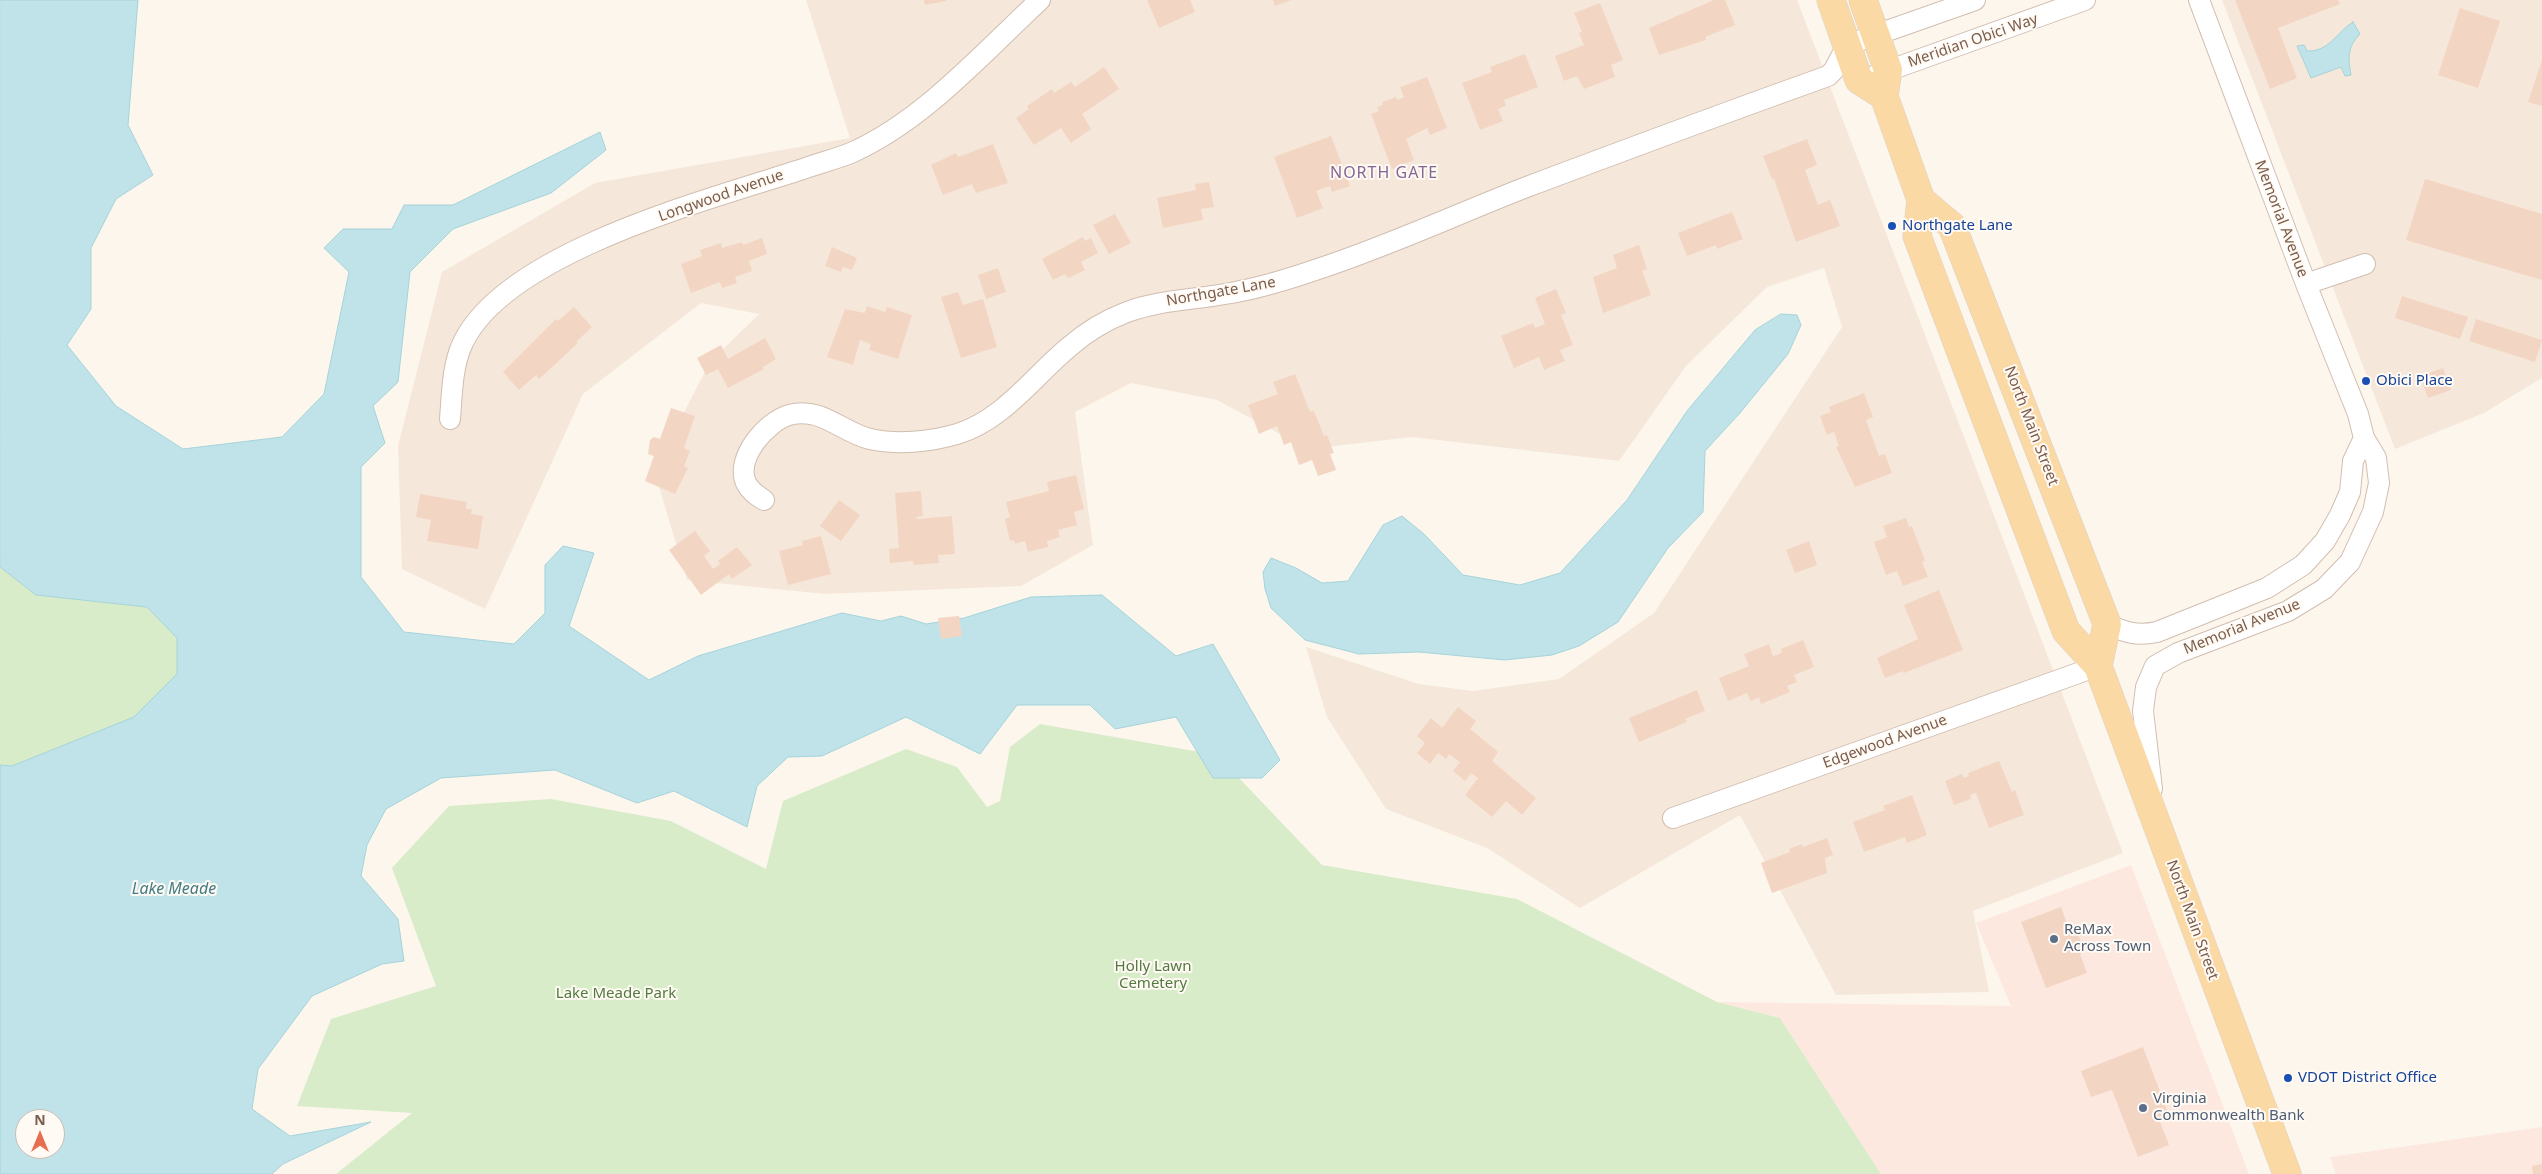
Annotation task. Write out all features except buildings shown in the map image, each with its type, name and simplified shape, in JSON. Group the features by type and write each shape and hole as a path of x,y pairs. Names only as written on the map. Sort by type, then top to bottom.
{"main road":[{"path":"1831,0 1859,80 1886,83"},
{"name":"North Main Street","path":"1863,0 1876,35 1886,83 1921,200 1917,236 2066,631 2098,666 2287,1174"},
{"name":"North Main Street","path":"1921,200 1952,226 2108,624"},
{"path":"2098,666 2108,624"}],"street":[{"name":"Longwood Avenue","path":"450,419 454,377 461,348 472,326 492,303 515,284 574,252 637,224 853,152 908,118 950,83 1040,0"},
{"path":"1859,80 1834,70 1847,45 1975,0"},
{"name":"Meridian Obici Way","path":"1886,83 2085,0"},
{"name":"Memorial Avenue","path":"2158,830 2143,711 2146,687 2155,666 2178,653 2288,611 2324,589 2338,577 2350,562 2373,512 2379,483 2376,458 2364,438 2348,387 2306,284 2199,0"},
{"name":"Northgate Lane","path":"764,500 753,493 746,482 744,472 746,459 759,437 782,418 798,413 814,414 869,438 892,442 925,441 957,434 975,427 1002,409 1070,346 1096,327 1126,312 1150,304 1223,295 1272,284 1320,269 1525,188 1828,76 1834,70"},
{"path":"2306,284 2365,264"},
{"name":"Memorial Avenue","path":"2108,624 2126,633 2140,635 2157,632 2267,588 2303,565 2325,541 2340,515 2350,492 2353,461 2364,438"},
{"name":"Edgewood Avenue","path":"1673,818 2098,666"}],"shaded area":[{"path":"806,0 1797,0 2123,853 1973,911 1989,992 1836,995 1740,815 1580,908 1487,848 1386,809 1327,717 1306,647 1419,684 1473,691 1559,679 1654,613 1842,327 1824,268 1767,287 1686,366 1619,461 1412,437 1308,449 1217,400 1131,383 1075,412 1093,545 1021,586 825,594 687,580 654,470 710,362 759,314 701,303 583,394 485,609 402,569 398,446 442,272 595,183 850,138"},
{"path":"2222,0 2542,0 2542,378 2484,413 2395,449"},
{"path":"2131,865 2249,1174 1881,1174 1780,1018 1717,1002 2011,1006 1976,923"},
{"path":"2542,1127 2542,1174 2336,1174 2330,1157"}],"green space":[{"path":"0,567 36,595 147,607 177,638 177,674 135,717 12,766 0,765"},
{"path":"1040,724 1217,755 1322,865 1517,899 1717,1002 1780,1018 1881,1174 336,1174 412,1113 297,1106 331,1019 436,986 392,868 449,806 551,799 671,821 766,869 783,801 906,749 957,767 987,807 1000,801 1010,747"}],"water":[{"name":"Lake Meade","path":"0,0 138,0 128,125 153,175 116,199 91,248 91,309 67,345 116,406 183,449 282,437 324,394 349,272 324,248 343,229 392,229 404,205 453,205 600,132 606,150 551,193 453,229 410,272 398,382 373,406 385,443 361,467 361,577 404,632 514,644 545,613 545,565 563,546 594,553 569,626 649,680 698,656 842,613 881,621 901,616 926,624 964,618 1031,597 1102,595 1176,656 1213,644 1280,760 1262,778 1213,778 1176,717 1115,729 1090,705 1017,705 980,754 906,717 822,756 788,757 757,786 747,827 674,791 637,803 555,770 441,778 386,809 367,845 361,876 398,919 404,961 382,964 312,996 258,1069 252,1109 290,1136 371,1122 283,1164 272,1174 0,1174 0,765 12,766 134,717 177,674 177,638 147,607 36,595 0,567"},
{"path":"2353,22 2360,34 2351,48 2349,63 2351,75 2345,76 2341,67 2311,78 2297,46 2304,45 2307,51 2321,48 2332,41"},
{"path":"1781,314 1797,315 1801,325 1788,354 1740,413 1705,451 1703,512 1668,548 1618,622 1579,646 1552,655 1505,660 1419,652 1359,654 1305,640 1271,608 1265,589 1263,572 1271,558 1296,568 1322,583 1348,581 1383,525 1402,516 1424,534 1463,575 1520,585 1560,573 1627,500 1687,411 1755,330"}],"place":[{"name":"Northgate Lane","path":"1892,226"},
{"name":"Obici Place","path":"2366,381"},
{"name":"ReMax Across Town","path":"2054,939"},
{"name":"VDOT District Office","path":"2288,1078"},
{"name":"Virginia Commonwealth Bank","path":"2143,1108"}],"district":[{"name":"NORTH GATE","path":"1384,173"}],"park label":[{"name":"Holly Lawn Cemetery","path":"1153,976"},
{"name":"Lake Meade Park","path":"616,994"}]}
